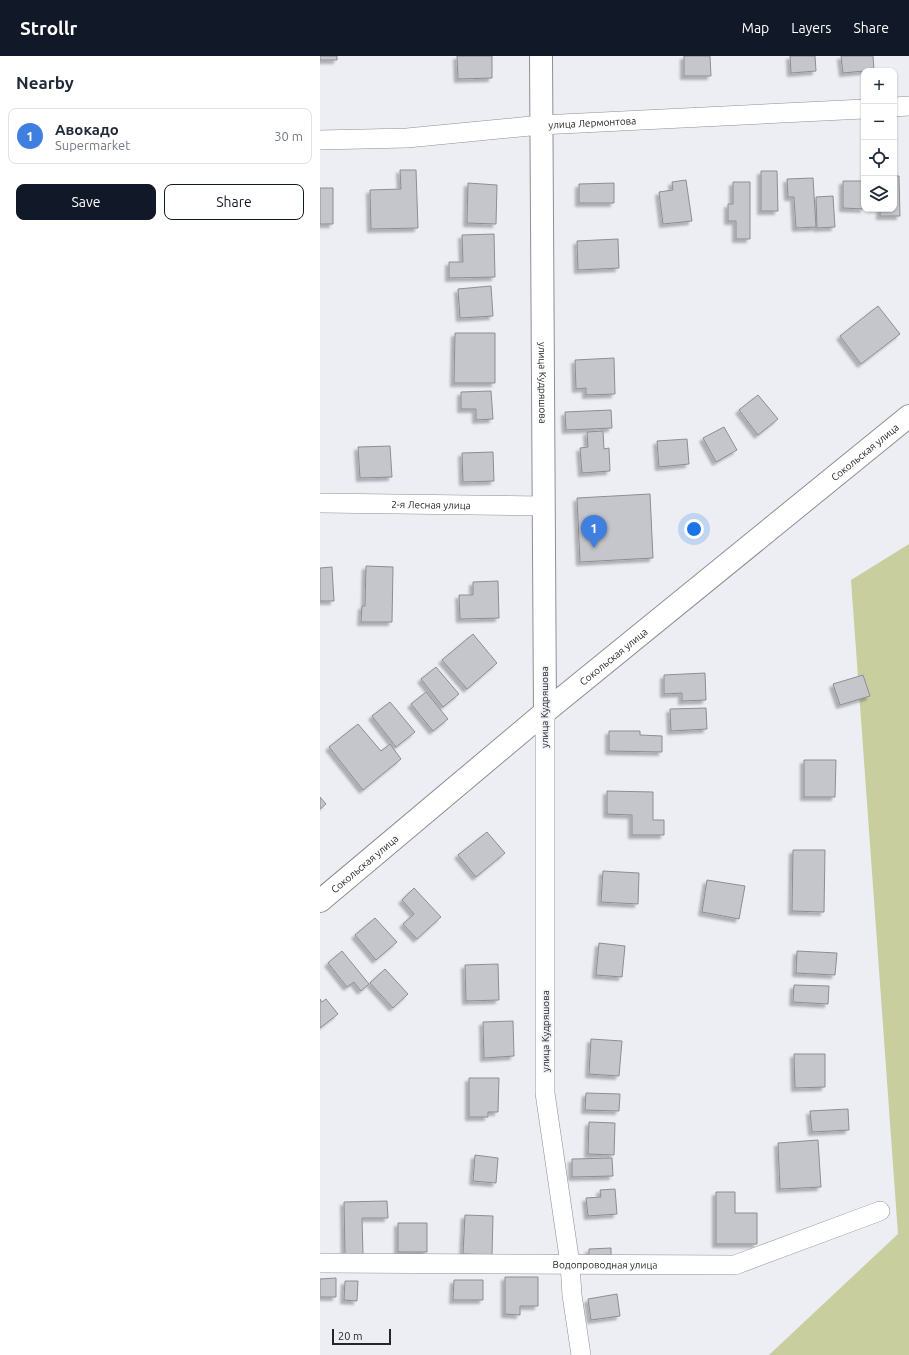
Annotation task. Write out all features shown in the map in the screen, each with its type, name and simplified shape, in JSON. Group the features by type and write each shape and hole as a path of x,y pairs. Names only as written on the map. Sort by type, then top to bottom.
{"street":[{"name":"улица Кудряшова","path":"540,56 545,1093 570,1264 572,1295 580,1355"},
{"path":"897,107 909,106"},
{"name":"улица Лермонтова","path":"320,140 407,138 541,125 861,109"},
{"name":"Сокольская улица","path":"320,901 544,712 909,416"},
{"name":"2-я Лесная улица","path":"320,503 542,506"},
{"name":"Водопроводная улица","path":"320,1263 735,1265 880,1211"}],"green space":[{"path":"909,544 909,1355 769,1355 898,1234 851,580"}],"building":[{"path":"320,56 337,56 337,60 320,60"},
{"path":"457,56 492,56 492,78 458,79"},
{"path":"684,56 710,56 711,76 684,76"},
{"path":"790,56 815,56 816,71 791,73"},
{"path":"841,56 873,56 874,68 861,68 861,71 843,73"},
{"path":"400,170 416,170 418,228 371,229 370,190 401,189"},
{"path":"761,171 777,171 778,211 761,211"},
{"path":"897,176 899,176 900,216 880,216 880,212 897,212"},
{"path":"813,178 816,227 796,228 794,197 788,197 787,179"},
{"path":"686,180 692,221 663,224 659,192 673,190 672,182"},
{"path":"843,181 861,181 861,209 843,208"},
{"path":"733,182 750,182 750,239 736,239 736,221 728,221 728,204 733,204"},
{"path":"468,183 497,185 496,224 467,223"},
{"path":"614,183 614,203 579,203 579,184"},
{"path":"320,188 333,188 333,224 320,224"},
{"path":"833,196 835,227 817,228 816,197"},
{"path":"494,234 495,277 449,278 449,262 463,262 462,235"},
{"path":"618,239 619,268 578,270 577,241"},
{"path":"491,286 493,316 460,318 458,289"},
{"path":"878,306 900,334 861,364 840,336"},
{"path":"455,333 495,333 495,383 454,383"},
{"path":"614,358 615,394 586,395 586,388 576,389 575,360"},
{"path":"491,391 493,419 476,420 476,409 461,409 461,392"},
{"path":"758,395 778,419 758,435 739,410"},
{"path":"611,410 612,428 566,430 565,412"},
{"path":"724,427 737,450 716,462 703,438"},
{"path":"603,431 604,449 609,448 610,471 582,473 580,448 588,447 587,432"},
{"path":"687,439 689,464 659,467 657,441"},
{"path":"390,446 392,477 360,478 358,447"},
{"path":"493,452 494,481 463,482 462,453"},
{"path":"650,494 653,558 580,562 577,498"},
{"path":"366,566 393,567 392,622 361,622 362,606 365,606"},
{"path":"332,567 334,601 320,601 320,568"},
{"path":"498,581 499,618 460,619 459,595 473,595 473,582"},
{"path":"473,634 497,663 467,689 442,660"},
{"path":"436,667 459,694 443,707 421,679"},
{"path":"705,673 706,700 682,701 682,693 664,694 664,675"},
{"path":"863,675 870,696 840,705 833,684"},
{"path":"426,692 448,719 433,731 411,704"},
{"path":"390,702 415,732 396,747 372,716"},
{"path":"706,708 707,729 671,731 670,709"},
{"path":"358,724 381,751 390,744 401,759 363,790 329,747"},
{"path":"609,731 640,731 640,735 662,736 662,752 609,751"},
{"path":"804,760 836,760 835,797 804,797"},
{"path":"607,791 653,792 653,820 664,820 664,835 632,835 632,815 607,814"},
{"path":"320,797 326,804 320,809"},
{"path":"487,832 505,853 476,877 458,855"},
{"path":"793,850 825,850 824,912 792,911"},
{"path":"603,871 639,873 638,904 601,902"},
{"path":"707,880 745,886 739,919 702,912"},
{"path":"414,888 441,917 417,939 403,924 414,914 402,900"},
{"path":"375,918 397,942 376,960 355,935"},
{"path":"599,943 625,946 622,977 596,975"},
{"path":"342,951 369,984 361,991 354,982 347,987 328,963"},
{"path":"797,951 837,953 835,975 796,973"},
{"path":"498,964 499,1000 466,1001 465,965"},
{"path":"385,969 408,994 393,1008 370,983"},
{"path":"794,985 829,986 828,1004 793,1002"},
{"path":"320,999 322,1002 326,999 338,1014 320,1028"},
{"path":"513,1021 514,1056 484,1058 483,1022"},
{"path":"591,1039 622,1041 619,1076 589,1074"},
{"path":"794,1054 825,1054 825,1087 795,1088"},
{"path":"469,1078 499,1078 498,1112 488,1112 488,1117 469,1117"},
{"path":"586,1093 620,1094 619,1111 585,1110"},
{"path":"848,1109 849,1130 812,1132 810,1111"},
{"path":"589,1122 615,1123 614,1155 588,1154"},
{"path":"818,1140 821,1187 780,1189 778,1143"},
{"path":"475,1155 498,1158 496,1183 473,1181"},
{"path":"612,1158 613,1176 572,1177 572,1159"},
{"path":"615,1189 617,1214 588,1216 586,1198 601,1197 600,1190"},
{"path":"716,1192 735,1192 735,1213 757,1213 757,1244 716,1244"},
{"path":"387,1201 388,1218 362,1218 363,1254 345,1254 344,1202"},
{"path":"465,1215 493,1216 492,1255 463,1254"},
{"path":"398,1223 427,1223 427,1252 398,1252"},
{"path":"611,1248 611,1263 589,1263 589,1249"},
{"path":"505,1277 538,1277 538,1306 520,1306 520,1315 505,1314"},
{"path":"336,1278 336,1297 320,1297 320,1279"},
{"path":"454,1280 483,1280 483,1300 453,1300"},
{"path":"345,1281 358,1281 357,1301 344,1300"},
{"path":"617,1294 620,1316 591,1320 588,1299"}],"place":[{"name":"Авокадо","path":"594,548"}]}
